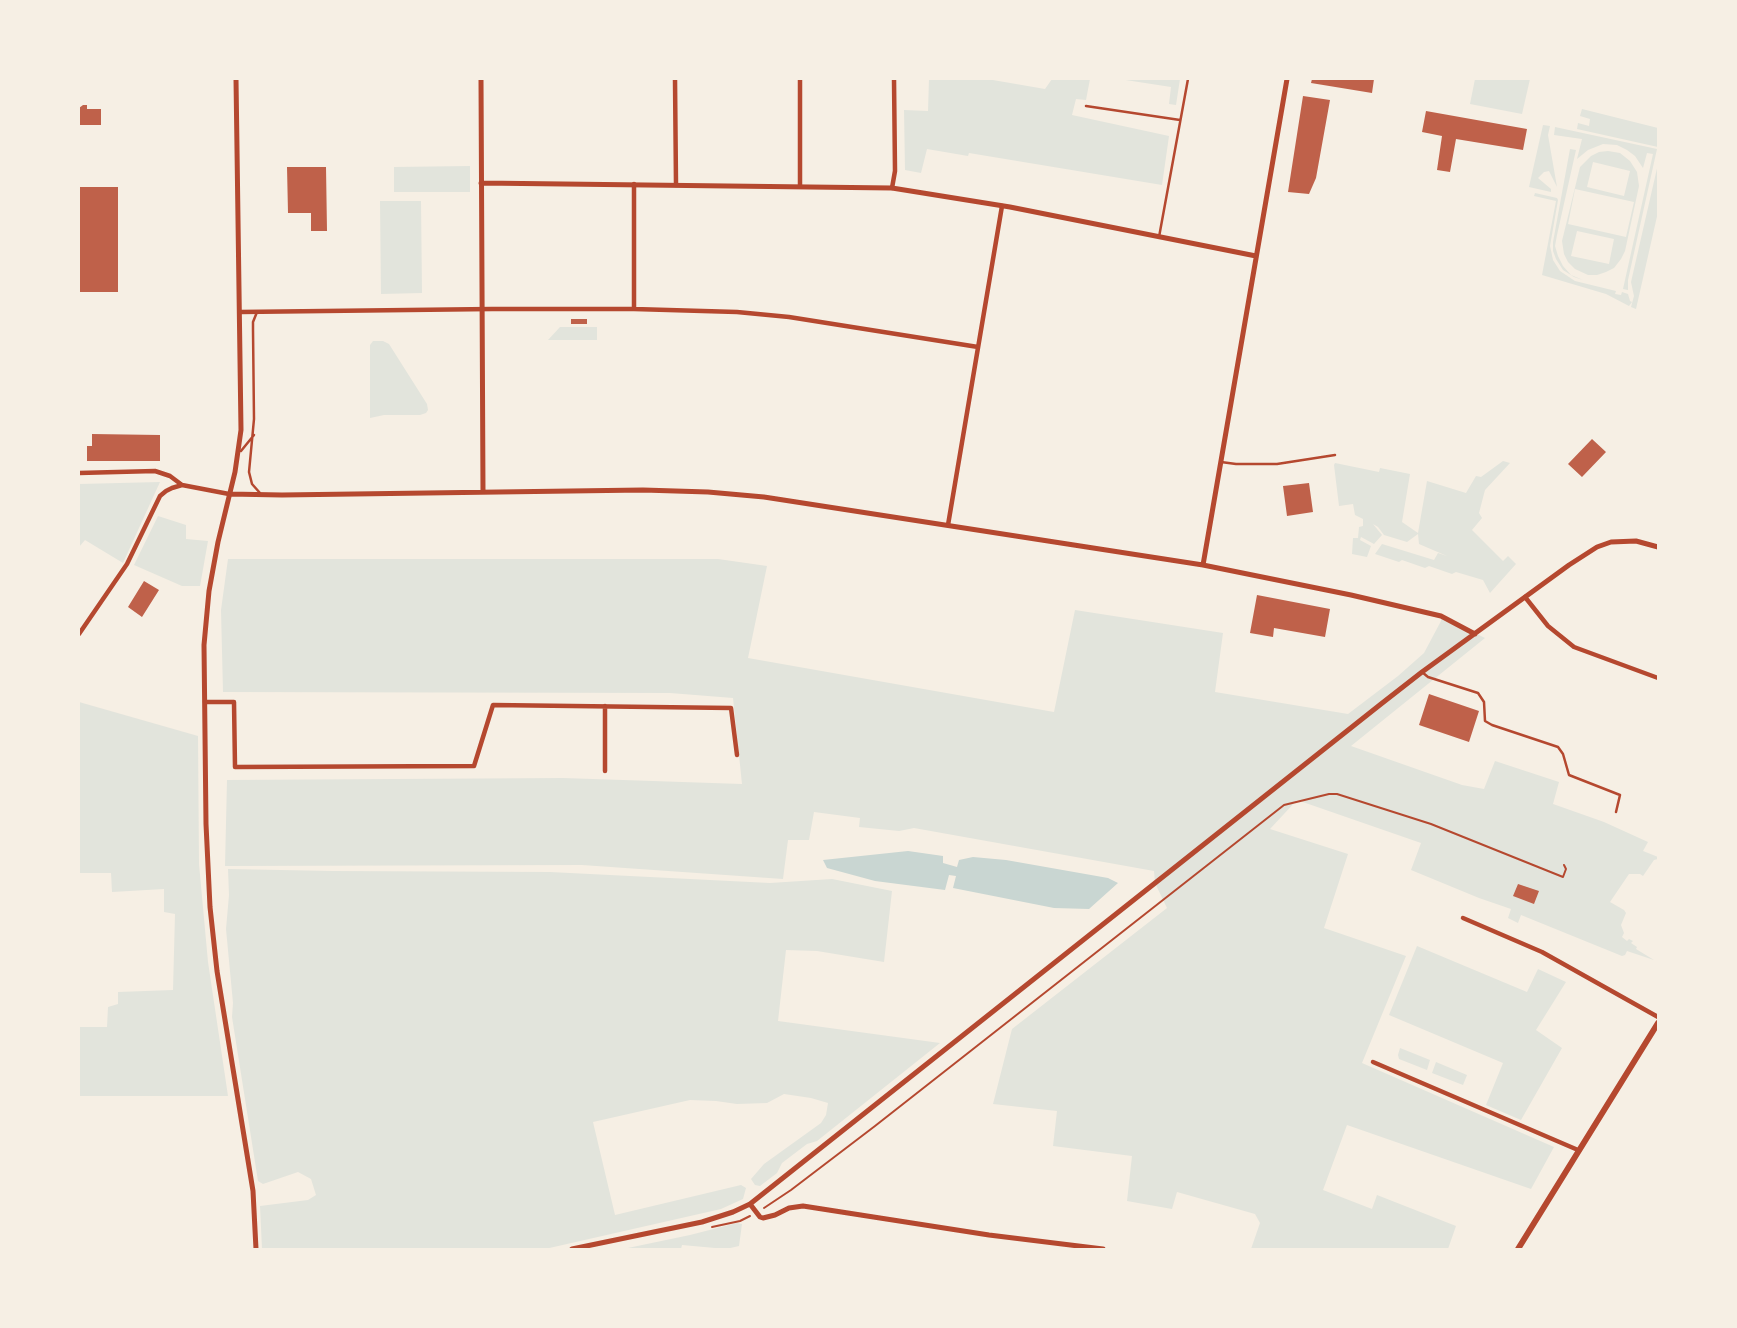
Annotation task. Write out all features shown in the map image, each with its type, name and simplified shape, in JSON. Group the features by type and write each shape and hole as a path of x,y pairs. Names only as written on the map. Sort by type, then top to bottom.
{"main road":[{"path":"1518,1249 1658,1023"}],"street":[{"path":"236,79 241,417 238,454 209,591 204,645 206,824 210,907 217,971 253,1191 256,1249"},
{"path":"481,79 483,492"},
{"path":"675,79 676,185"},
{"path":"800,79 800,186"},
{"path":"892,188 895,170 894,79"},
{"path":"1203,565 1287,79"},
{"path":"481,183 892,188 1002,206 1256,256"},
{"path":"634,184 634,309"},
{"path":"948,525 1002,206"},
{"path":"240,312 482,309 737,312 789,317 978,347"},
{"path":"79,473 155,471 170,476 182,485 229,494 643,490 708,492 814,504 1203,565 1441,616 1475,634"},
{"path":"79,634 127,564 160,496 182,485"},
{"path":"572,1249 702,1222 750,1204 1422,672 1525,597 1597,547 1611,542 1636,541 1658,547"},
{"path":"1525,597 1548,626 1574,647 1658,678"},
{"path":"205,702 234,702 235,766 244,767 474,766 493,705 731,708 737,755"},
{"path":"605,706 605,771"},
{"path":"1463,918 1542,952 1658,1017"},
{"path":"1373,1062 1578,1150"},
{"path":"750,1204 763,1218 789,1208 803,1206 989,1235 1103,1249"}],"lane":[{"path":"1159,237 1188,79"},
{"path":"1086,106 1180,120"},
{"path":"257,312 253,322 254,435 249,478 262,495"},
{"path":"238,454 254,435"},
{"path":"1221,462 1277,464 1335,455"},
{"path":"1422,672 1428,677 1478,693 1483,702 1485,721 1492,725 1558,747 1569,775 1620,794 1616,812"}],"path":[{"path":"765,1208 875,1126 1284,805 1337,794 1431,824 1563,877 1566,869 1564,865"}],"shaded area":[{"path":"929,79 987,79 1045,89 1052,79 1090,79 1086,100 1076,99 1072,115 1169,136 1162,185 969,153 968,156 927,149 921,173 905,170 904,110 928,111"},
{"path":"1119,79 1180,79 1176,105 1169,104 1171,87"},
{"path":"1475,79 1530,79 1522,114 1470,104"},
{"path":"1582,109 1658,128 1658,147 1577,129 1578,123 1589,126 1590,119 1580,116"},
{"path":"1543,125 1550,126 1548,135 1557,187 1549,171 1538,178 1551,192 1529,187"},
{"path":"1555,127 1657,149 1628,290 1623,289 1653,154 1647,153 1643,168 1635,156 1617,145 1603,144 1588,150 1577,159 1582,139 1554,135"},
{"path":"1570,149 1576,150 1555,246 1563,266 1571,275 1583,280 1574,277 1563,270 1553,251"},
{"path":"1599,152 1620,153 1630,161 1637,172 1639,186 1621,259 1614,268 1606,272 1588,275 1568,262 1562,241 1580,167","holes":["1593,162 1630,171 1624,196 1587,187","1575,189 1634,202 1626,237 1568,224","1577,231 1614,239 1609,264 1571,256"]},
{"path":"1658,164 1658,212 1636,309 1631,307 1634,296 1631,282"},
{"path":"470,166 470,192 394,192 394,167"},
{"path":"1535,193 1558,200 1550,246 1553,260 1560,271 1575,281 1616,291 1615,294 1628,294 1632,302 1629,306 1606,294 1542,275 1556,201 1534,196"},
{"path":"380,201 421,201 422,293 381,294"},
{"path":"560,327 597,327 597,340 548,340"},
{"path":"373,341 389,344 427,404 426,413 370,418 370,345"},
{"path":"1503,461 1510,463 1485,490 1479,513 1482,518 1472,530 1503,561 1508,556 1516,564 1490,593 1483,580 1429,566 1425,568 1402,560 1399,562 1375,554 1382,544 1434,560 1438,553 1447,556 1419,544 1418,534 1407,542 1384,535 1373,524 1382,535 1374,544 1361,537 1360,540 1371,546 1367,557 1352,554 1353,538 1358,538 1363,519 1355,515 1353,504 1339,506 1335,463 1379,472 1380,468 1410,474 1402,522 1418,533 1427,481 1466,493 1476,476 1481,477"},
{"path":"160,482 123,563 85,540 79,547 79,484"},
{"path":"158,516 186,525 186,539 208,541 200,586 182,586 134,565"},
{"path":"228,559 718,559 767,566 748,658 1054,712 1075,610 1223,633 1215,692 1348,714 1424,653 1441,616 1485,638 1351,746 1462,785 1484,789 1495,761 1559,782 1553,804 1604,822 1648,842 1643,851 1658,859 1654,860 1643,876 1629,874 1610,902 1626,913 1621,925 1624,933 1622,937 1633,941 1631,943 1636,949 1654,960 1627,951 1622,956 1521,915 1518,923 1508,918 1511,909 1411,870 1421,843 1297,800 1270,829 1348,854 1324,928 1406,956 1362,1063 1554,1147 1531,1189 1347,1125 1323,1190 1372,1209 1377,1195 1456,1226 1448,1249 1251,1249 1260,1223 1255,1214 1177,1192 1172,1209 1127,1201 1132,1156 1053,1146 1057,1111 993,1104 1012,1029 1167,908 1155,883 1154,871 914,828 899,831 859,827 860,818 814,812 809,840 788,840 783,879 582,865 225,866 227,780 563,778 742,784 733,698 670,693 223,692 221,610"},
{"path":"79,702 198,736 199,864 208,962 228,1096 79,1096 79,1027 107,1027 108,1007 118,1004 118,992 173,990 175,914 164,912 164,889 112,892 111,873 79,873"},
{"path":"908,851 943,856 943,863 957,867 959,860 973,857 1006,860 1108,878 1118,883 1089,909 1054,908 953,888 956,876 949,875 945,890 875,881 827,868 823,860"},
{"path":"228,869 550,872 770,883 832,879 892,891 884,962 817,951 786,950 778,1021 940,1043 817,1141 807,1144 782,1163 777,1173 760,1186 755,1185 751,1179 764,1164 821,1123 828,1103 784,1094 767,1103 737,1104 690,1100 593,1122 615,1215 741,1185 746,1188 743,1199 721,1209 545,1249 262,1249 260,1206 308,1200 316,1195 311,1179 298,1172 263,1184 258,1181 232,1017 226,929"},
{"path":"1417,946 1527,992 1538,969 1566,982 1536,1030 1562,1048 1521,1120 1486,1105 1503,1063 1389,1015"},
{"path":"1400,1048 1430,1060 1427,1070 1399,1059"},
{"path":"1436,1062 1467,1075 1463,1085 1432,1073"},
{"path":"742,1224 739,1246 726,1249 682,1245 681,1249 623,1249 690,1235"}],"building":[{"path":"1312,79 1374,79 1372,93 1311,83"},
{"path":"1303,96 1330,100 1316,178 1309,194 1288,192"},
{"path":"87,105 87,109 101,109 101,125 79,125 79,108"},
{"path":"1426,111 1527,129 1523,150 1456,139 1450,172 1437,170 1442,136 1422,132"},
{"path":"287,167 326,167 327,231 311,231 311,213 288,213"},
{"path":"79,187 118,187 118,292 79,292"},
{"path":"571,319 587,319 587,324 571,324"},
{"path":"92,434 160,435 160,461 87,461 87,446 92,446"},
{"path":"1592,439 1606,452 1582,477 1568,464"},
{"path":"1309,483 1313,512 1287,516 1283,486"},
{"path":"144,581 159,590 142,617 128,607"},
{"path":"1257,595 1330,609 1325,637 1274,628 1273,637 1250,633"},
{"path":"1429,694 1479,711 1469,742 1419,725"},
{"path":"1518,884 1539,891 1534,904 1513,896"}]}
